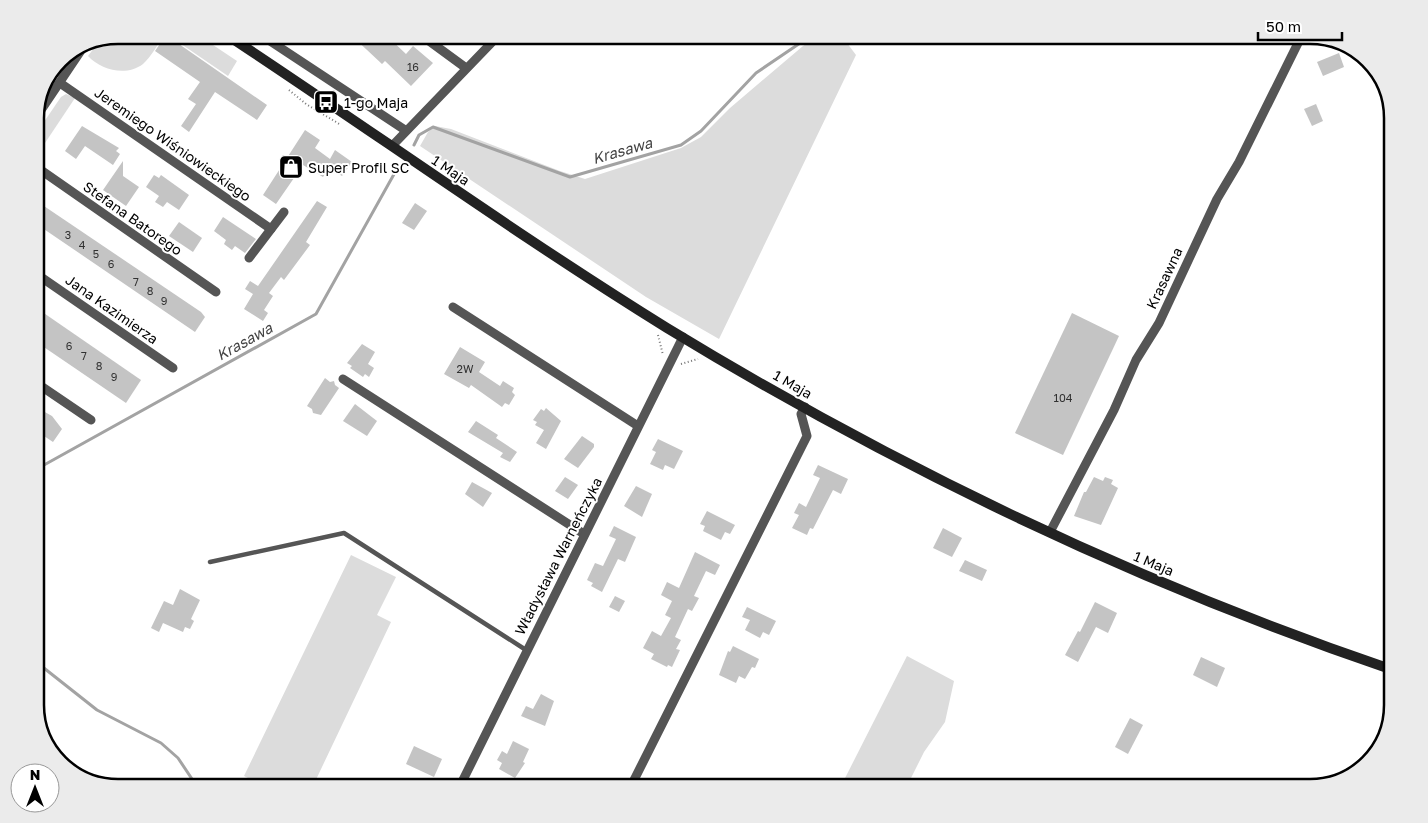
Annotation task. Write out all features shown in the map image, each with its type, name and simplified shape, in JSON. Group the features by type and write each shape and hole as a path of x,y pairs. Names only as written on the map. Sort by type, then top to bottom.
{"main road":[{"name":"1 Maja","path":"239,44 503,221 683,337 805,407 967,493 1117,563 1275,628 1384,667"}],"street":[{"path":"275,44 405,130"},
{"path":"433,44 466,68"},
{"path":"392,146 405,130 490,44"},
{"name":"Krasawna","path":"1050,532 1114,410 1136,360 1159,323 1217,199 1239,162 1298,44"},
{"path":"45,104 78,55"},
{"name":"Jeremiego Wiśniowieckiego","path":"60,83 271,228"},
{"name":"Stefana Batorego","path":"44,172 216,292"},
{"path":"249,258 284,212"},
{"name":"Jana Kazimierza","path":"44,279 173,368"},
{"path":"453,308 638,426"},
{"name":"Władysława Warneńczyka","path":"463,779 683,337"},
{"path":"343,379 584,534"},
{"path":"44,388 91,420"},
{"path":"635,779 807,436 801,414 805,407"}],"lane":[{"path":"210,562 344,533 526,650"}],"shaded area":[{"path":"158,44 143,64 129,70 122,71 107,68 93,61 88,56 94,47 103,45"},
{"path":"181,44 212,44 237,61 228,76"},
{"path":"806,44 848,44 856,55 719,339 646,297 420,146 428,132 435,126 451,129 585,179 681,148 701,137 730,108"},
{"path":"66,94 75,98 44,144 44,122 61,97"},
{"path":"351,555 396,577 377,615 391,622 316,779 250,779 244,776"},
{"path":"907,656 954,681 945,722 924,752 910,779 845,779"}],"building":[{"path":"160,44 179,44 267,105 257,120 215,92 189,132 181,126 196,104 188,99 200,82 155,51"},
{"path":"361,44 395,44 406,54 413,46 433,63 411,86 385,61 382,64"},
{"path":"1339,53 1344,67 1323,76 1317,62"},
{"path":"1316,104 1323,121 1312,126 1304,109"},
{"path":"82,126 119,148 116,151 120,154 113,165 85,146 76,159 65,151"},
{"name":"Super Profil SC","path":"305,130 320,140 315,148 330,159 335,150 352,162 342,176 329,168 323,177 303,165 276,204 263,195"},
{"path":"123,161 123,176 139,187 126,206 103,190"},
{"path":"154,175 159,178 161,175 189,195 179,210 167,202 163,207 155,202 159,196 146,187"},
{"path":"317,201 327,207 306,242 310,245 284,280 281,277 269,293 273,296 264,310 268,313 263,321 244,309 253,294 245,289 250,281 258,286"},
{"path":"415,203 427,211 414,230 402,223"},
{"path":"44,206 201,312 205,317 195,332 44,229"},
{"path":"223,217 256,239 245,253 235,246 232,250 224,244 226,240 214,231"},
{"path":"179,222 202,238 193,252 169,236"},
{"path":"44,313 141,380 126,403 44,347"},
{"path":"1072,313 1119,336 1063,455 1015,433"},
{"path":"362,344 375,352 368,364 374,368 369,377 365,374 363,377 350,368 352,366 347,363"},
{"path":"460,347 485,362 479,372 500,386 503,381 514,388 512,392 515,395 509,405 505,403 502,407 471,385 469,388 444,374"},
{"path":"325,378 330,382 334,381 335,385 339,388 321,415 313,413 312,409 307,406"},
{"path":"355,404 377,421 367,436 343,421"},
{"path":"546,408 561,421 546,449 536,443 544,430 535,425 537,422 533,420 541,409 544,411"},
{"path":"44,412 52,416 62,429 53,442 44,436"},
{"path":"476,421 498,435 496,438 517,452 510,462 500,457 503,453 468,432"},
{"path":"582,436 594,444 594,447 578,468 564,459"},
{"path":"658,439 683,451 674,469 665,465 663,470 650,464 656,452 652,450"},
{"path":"818,465 848,479 841,494 833,490 813,529 810,528 807,535 792,528 799,515 794,513 799,503 806,507 820,478 813,475"},
{"path":"565,477 578,485 568,499 555,491"},
{"path":"1094,477 1103,481 1105,477 1113,480 1111,484 1118,488 1101,525 1074,516 1084,492 1086,492"},
{"path":"472,482 492,493 483,507 465,494"},
{"path":"636,486 652,494 642,517 624,506"},
{"path":"707,511 735,525 730,534 725,532 721,540 703,531 705,526 700,524"},
{"path":"614,526 636,537 625,562 618,559 602,592 591,586 593,583 587,580 595,563 603,566 616,539 609,536"},
{"path":"943,528 962,538 952,557 933,548"},
{"path":"695,552 720,565 715,575 706,571 694,596 699,598 692,611 688,609 675,637 681,640 676,649 680,650 672,667 668,665 667,667 651,659 654,654 643,648 652,631 661,636 671,618 665,615 672,601 661,595 667,582 679,588"},
{"path":"965,560 987,570 982,581 959,571"},
{"path":"180,589 200,600 191,619 194,621 190,629 185,627 183,632 163,623 159,632 151,628 164,601 173,605"},
{"path":"615,596 625,601 619,612 609,607"},
{"path":"1095,602 1117,613 1108,633 1096,627 1078,662 1065,655 1078,631 1080,632"},
{"path":"747,607 776,621 769,635 763,632 760,638 745,630 750,620 742,617"},
{"path":"733,646 759,659 755,668 752,667 745,679 739,676 736,683 719,675 728,651 730,652"},
{"path":"1201,657 1225,668 1217,687 1193,675"},
{"path":"541,694 554,701 545,726 521,716 526,706 533,709"},
{"path":"1130,718 1143,725 1128,754 1115,747"},
{"path":"513,741 529,749 523,762 525,763 515,778 499,769 502,763 497,760 502,751 507,754"},
{"path":"414,746 442,759 434,777 406,764"}],"waterway":[{"name":"Krasawa","path":"414,145 419,135 433,127 570,177 681,145 701,131 756,73 799,44"},
{"name":"Krasawa","path":"44,465 316,314 398,167"},
{"name":"Krasawa","path":"44,668 97,710 161,743 178,758 192,779"}],"place":[{"name":"1-go Maja","path":"326,102"},
{"name":"Super Profil SC","path":"291,167"}]}
